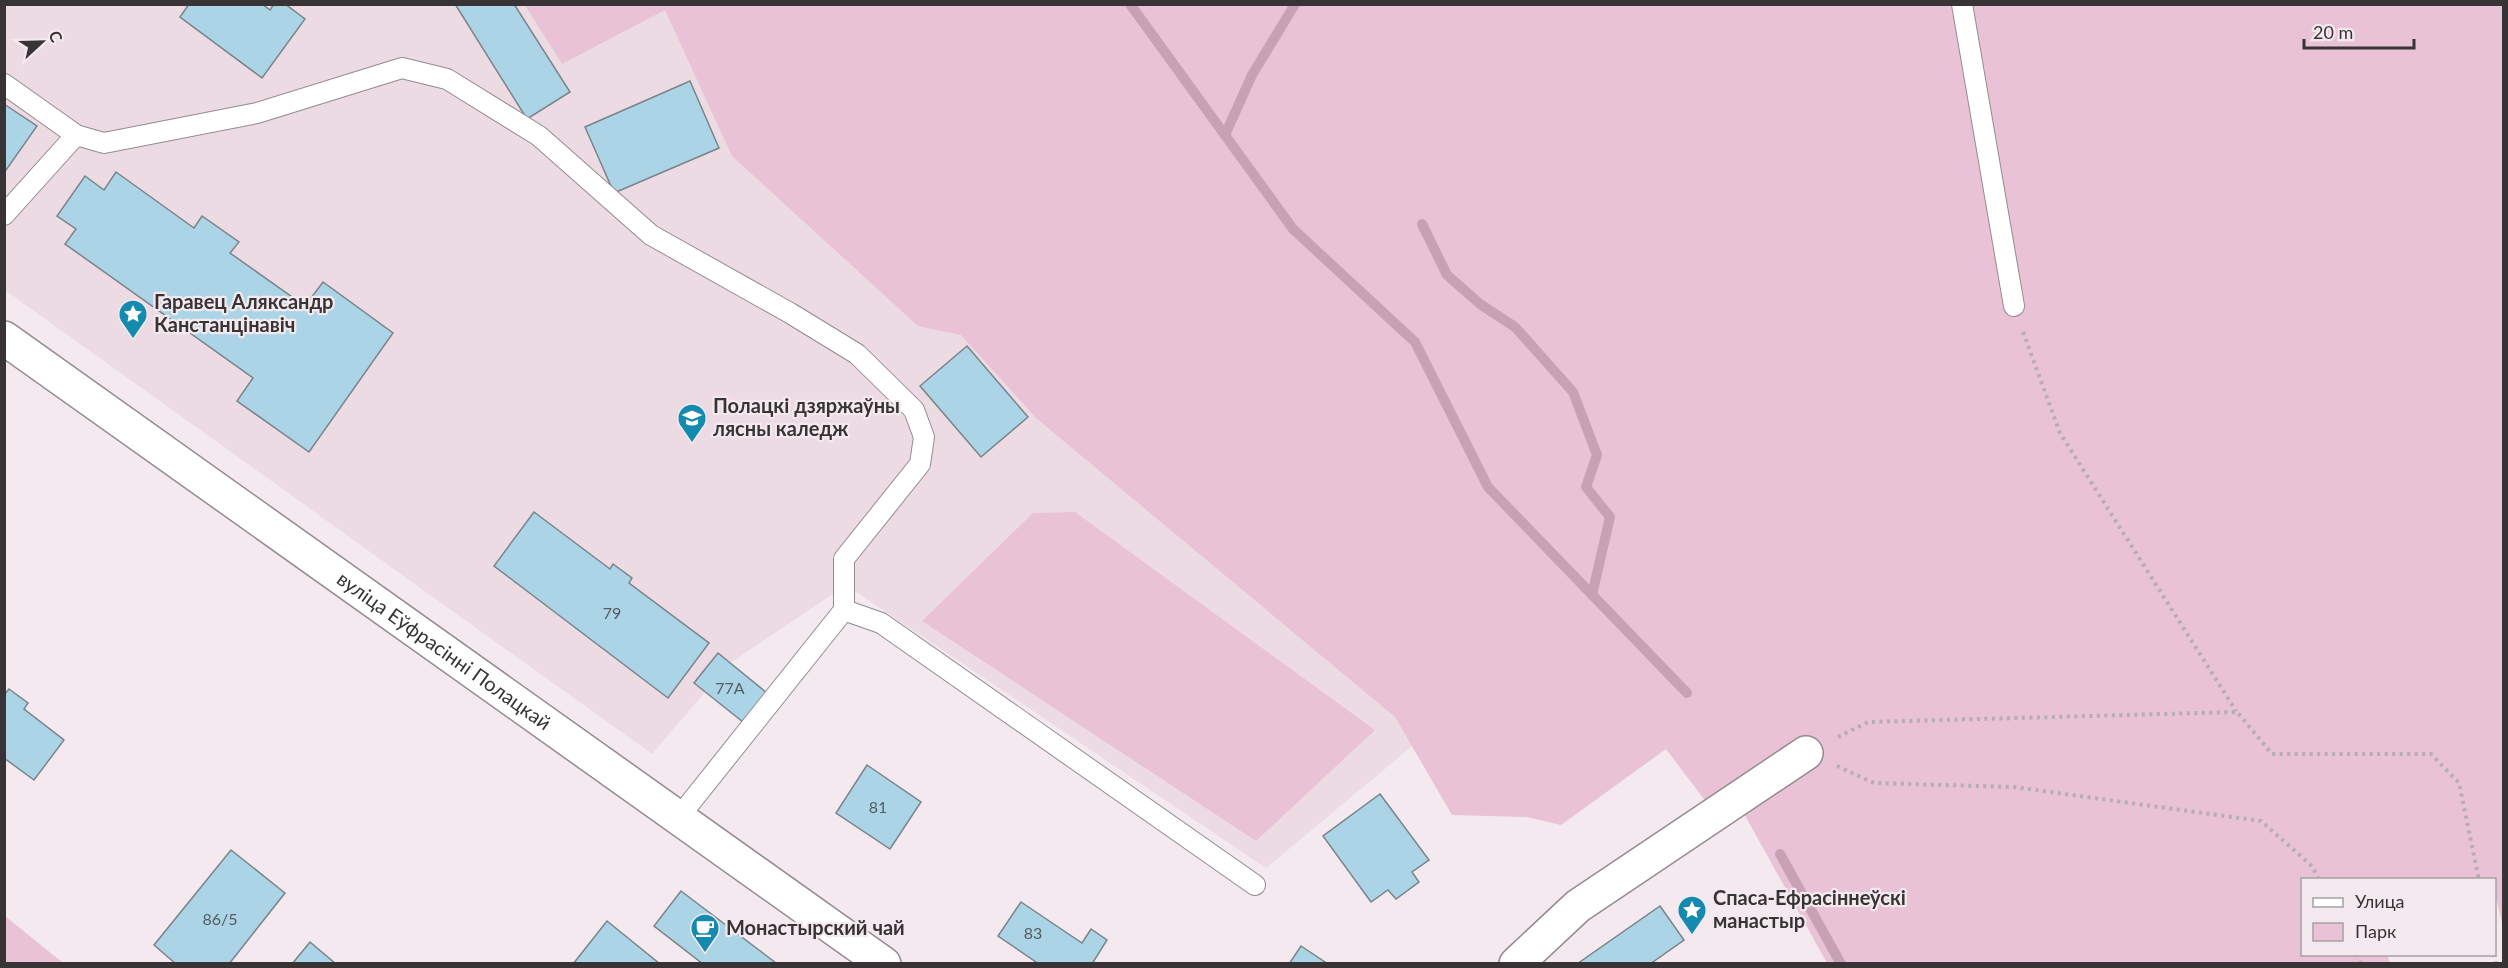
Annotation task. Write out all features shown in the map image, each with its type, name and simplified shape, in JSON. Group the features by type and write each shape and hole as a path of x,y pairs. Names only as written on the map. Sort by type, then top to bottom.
{"street":[{"name":"вуліца Еўфрасінні Полацкай","path":"4,338 884,963"},
{"path":"1516,963 1578,906 1806,753"}],"lane":[{"path":"1962,4 2014,306"},
{"path":"4,84 76,135 104,143 257,113 402,68 447,80 539,136 651,235 790,313 857,354 914,411 924,437 920,464 844,559 844,610 679,818"},
{"path":"4,215 76,135"},
{"path":"844,610 881,623 1255,885"}],"path":[{"path":"2014,306 2060,433 2237,712 2272,754 2431,754 2459,783 2479,878"},
{"path":"1806,753 1868,722 2237,712"},
{"path":"1806,753 1874,783 2013,787 2261,821 2313,866 2319,878"}],"shaded area":[{"name":"Полацкі дзяржаўны лясны каледж","path":"5,5 946,5 1440,723 1266,868 846,585 730,663 652,754 5,290"}],"green space":[{"path":"525,5 2503,5 2503,927 2496,897 2496,878 2301,878 2301,956 2387,956 2390,963 1827,963 1732,792 1710,807 1666,749 1561,825 1527,817 1452,815 1395,717 1036,418 961,335 918,326 732,156 665,10 562,64"},
{"path":"1075,512 1375,730 1256,841 922,621 1033,513"},
{"path":"5,916 63,963 5,963"}],"building":[{"path":"189,4 262,4 270,10 274,4 285,4 305,19 262,78 180,17"},
{"path":"455,4 514,4 570,92 527,119"},
{"path":"690,81 719,148 614,193 585,127"},
{"path":"4,104 37,126 4,173"},
{"path":"116,172 194,228 202,216 239,242 230,253 305,306 323,282 393,333 309,452 237,401 253,378 65,244 76,229 57,216 85,176 104,190"},
{"path":"967,346 1028,417 981,457 920,386"},
{"path":"534,512 610,569 613,564 632,578 629,583 709,643 668,698 494,566"},
{"path":"718,653 767,693 743,722 694,683"},
{"path":"9,689 28,703 24,709 64,740 34,780 4,758 4,695"},
{"path":"867,765 921,802 890,849 836,813"},
{"path":"1380,794 1429,860 1412,872 1419,882 1396,899 1388,890 1371,902 1323,836"},
{"path":"231,850 285,893 229,964 176,964 154,945"},
{"path":"681,891 776,963 703,964 654,926"},
{"path":"1021,902 1082,943 1091,929 1107,940 1092,964 1039,964 998,936"},
{"path":"1660,906 1684,940 1650,964 1577,964"},
{"path":"607,921 660,964 573,964"},
{"path":"310,942 336,964 292,964"},
{"path":"1301,946 1328,964 1289,964"}],"waterway":[{"path":"1130,4 1293,229 1415,342 1488,487 1687,693"},
{"path":"1225,135 1252,75 1295,4"},
{"path":"1422,224 1447,275 1480,304 1515,327 1573,392 1597,455 1586,487 1610,517 1592,595"},
{"path":"1780,854 1841,964"}],"place":[{"name":"Гаравец Аляксандр Канстанцінавіч","path":"133,340"},
{"name":"Полацкі дзяржаўны лясны каледж","path":"692,444"},
{"name":"Спаса-Ефрасіннеўскі манастыр","path":"1692,936"},
{"name":"Монастырский чай","path":"705,954"}]}
